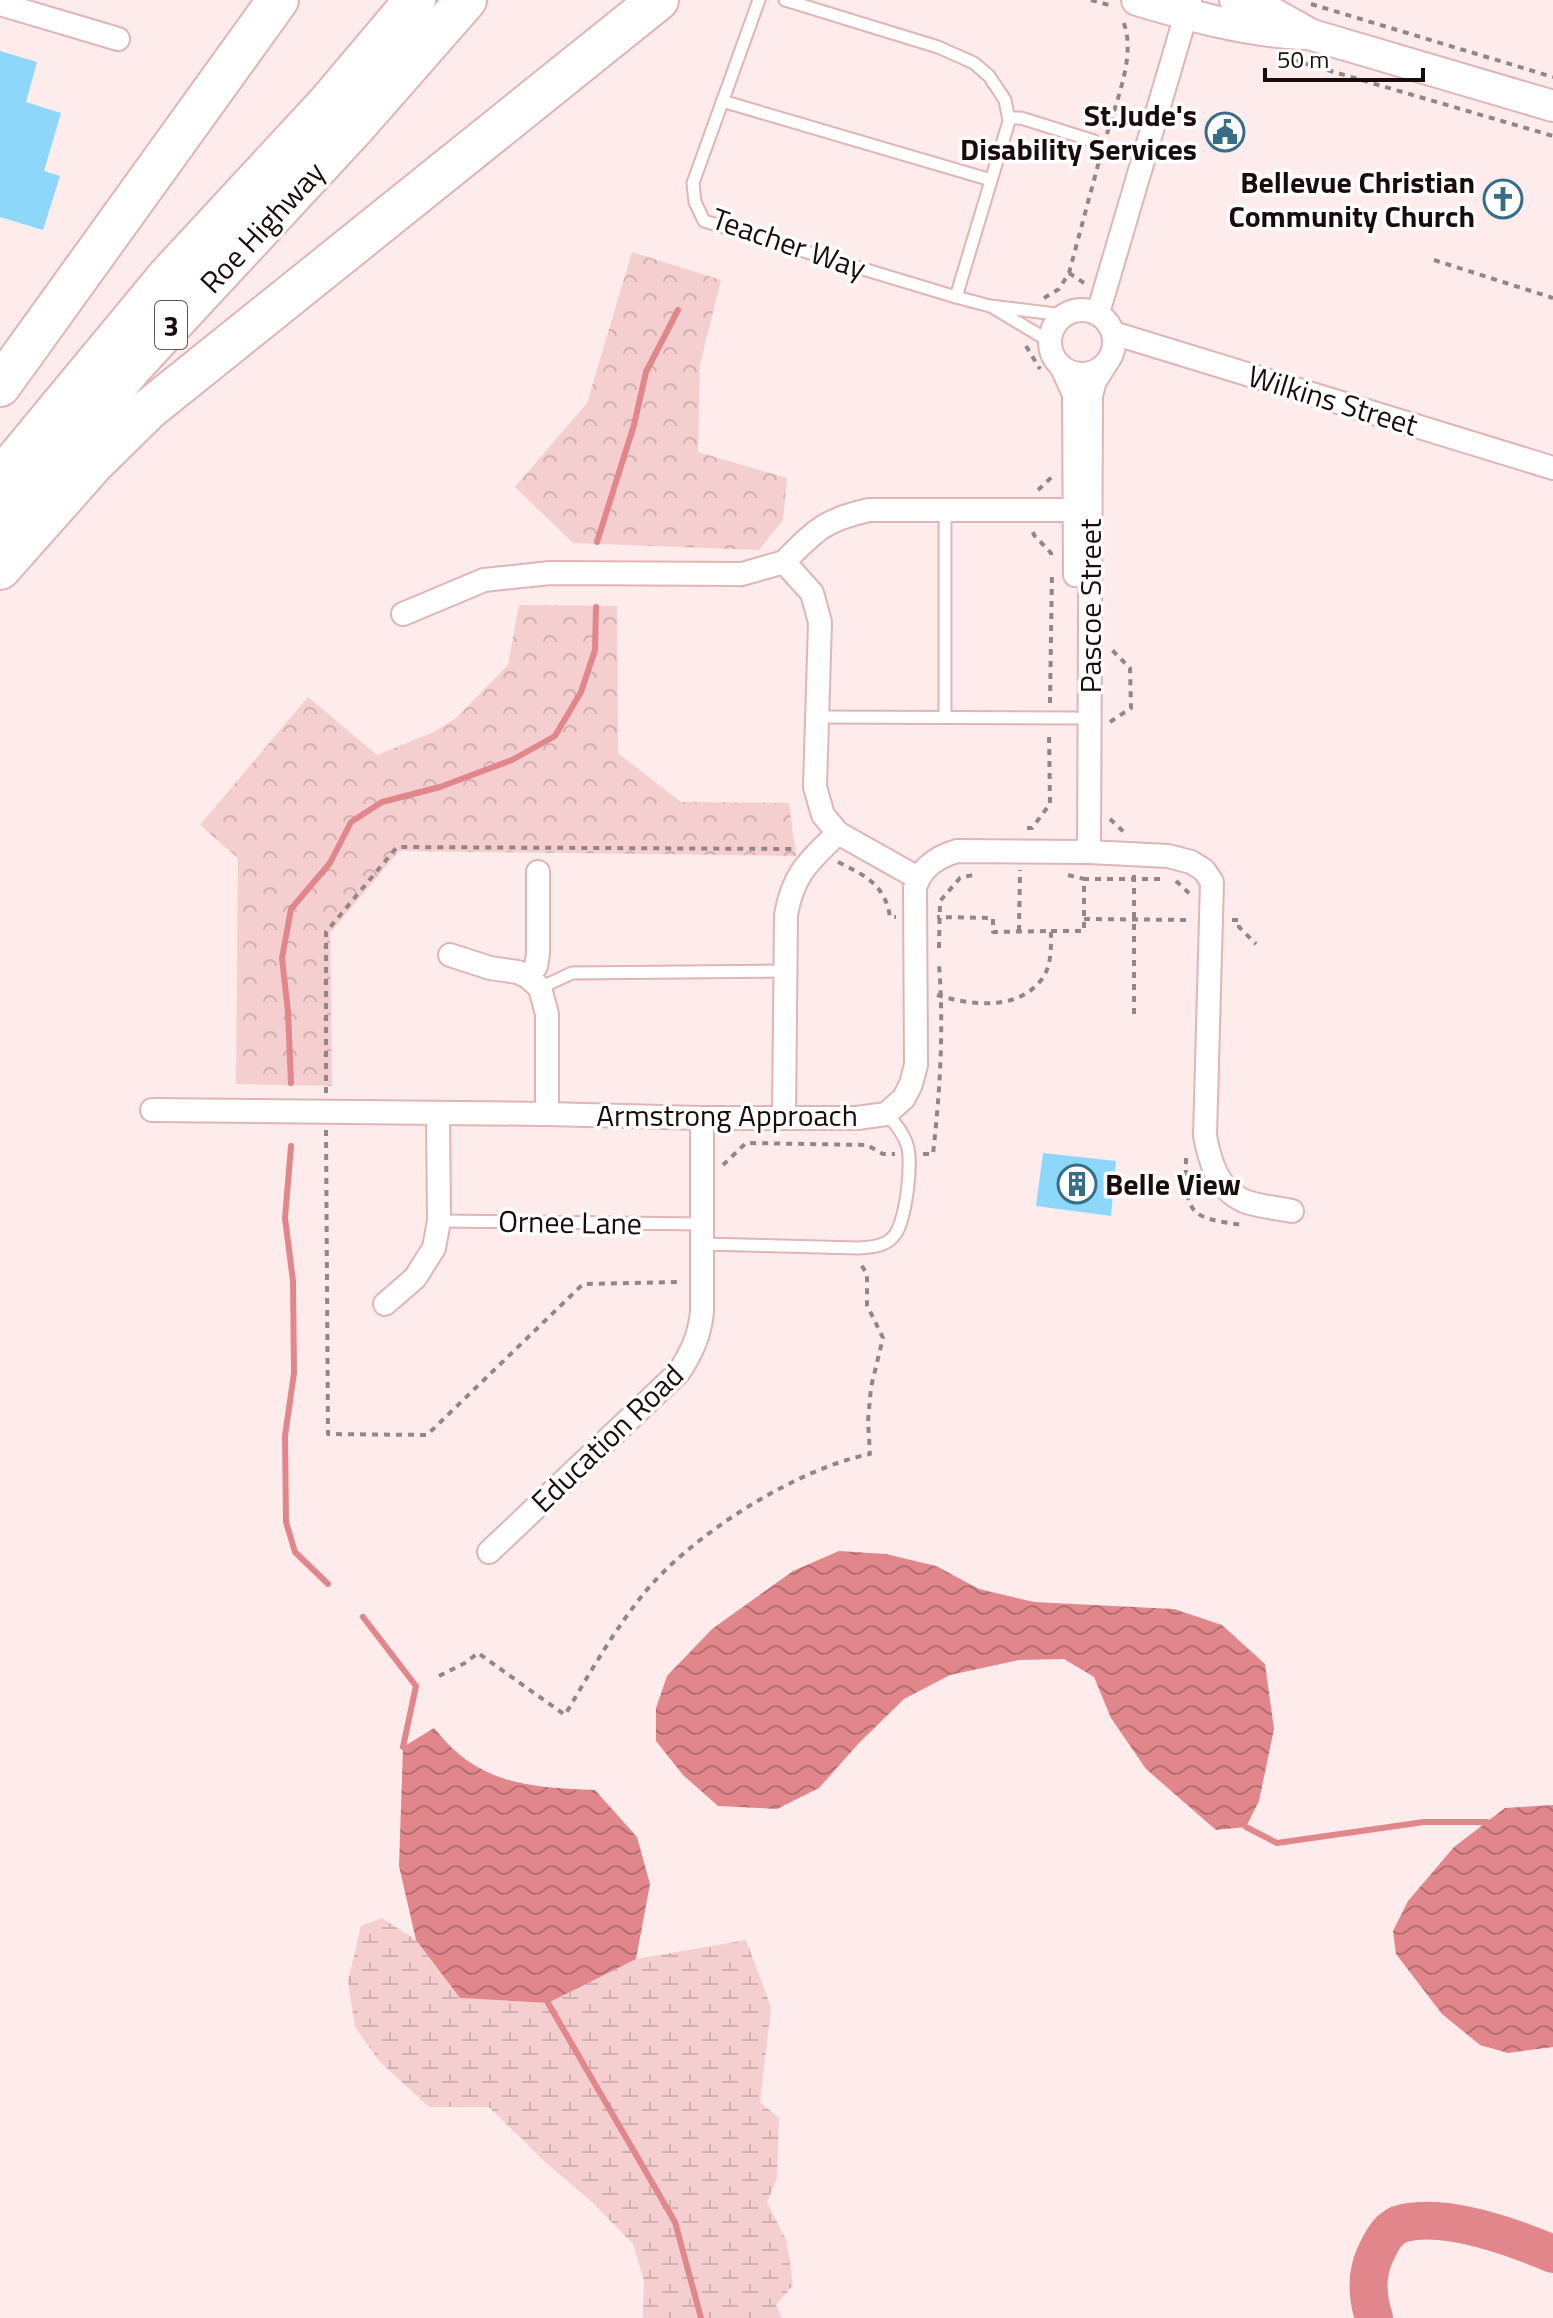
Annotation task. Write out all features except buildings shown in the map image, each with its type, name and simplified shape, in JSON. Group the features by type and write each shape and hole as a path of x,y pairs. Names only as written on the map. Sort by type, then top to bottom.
{"highway":[{"path":"0,386 278,0"},
{"name":"Roe Highway","path":"0,479 168,276 329,102 415,0"},
{"name":"Roe Highway","path":"0,530 131,368 353,129 466,0"},
{"path":"0,569 94,463 149,409 658,0"}],"main road":[{"path":"1235,0 1267,10 1312,35 1553,106"},
{"path":"1159,8 1266,32 1312,35"}],"street":[{"path":"0,4 118,39"},
{"path":"1093,312 1159,8"},
{"path":"1080,309 1093,312 1110,325 1115,344 1112,355 1097,371 1086,374 1054,373 1049,341 1051,330 1064,315 1080,309"},
{"name":"Wilkins Street","path":"1113,333 1553,468"},
{"name":"Pascoe Street","path":"1082,852 1076,718 1082,510 1091,395 1095,381 1106,364"},
{"name":"Pascoe Street","path":"1054,373 1074,394 1082,510 1082,852"},
{"path":"403,614 484,580 550,573 742,574 784,562 815,531 839,517 869,510 1082,510"},
{"path":"784,562 812,593 820,622 815,787 823,815 838,833 918,878 940,856 957,851 1168,856 1191,862 1204,870 1212,882 1205,1136 1211,1165 1225,1187 1242,1201 1292,1211"},
{"path":"784,1118 786,915 790,891 809,862 838,833"},
{"path":"538,872 538,954 534,982 547,1014 547,1114"},
{"name":"Armstrong Approach","path":"152,1110 702,1118 857,1118 886,1114 904,1098 916,1065 915,888 918,878"},
{"path":"450,955 490,968 518,972 534,982"},
{"path":"385,1304 415,1278 434,1248 439,1221 438,1114"},
{"name":"Education Road","path":"489,1552 679,1372 698,1339 702,1311 702,1118"}],"lane":[{"name":"Teacher Way","path":"759,0 693,183 695,202 704,221 990,306 1064,315"},
{"path":"785,0 938,47 974,63 989,76 1005,100 1009,118 956,297"},
{"path":"722,101 991,180"},
{"path":"1009,118 1021,118 1094,141"},
{"path":"990,306 1049,341"},
{"path":"945,511 945,717"},
{"path":"817,717 1076,718"},
{"path":"534,982 572,973 785,971"},
{"path":"858,1248 878,1246 893,1238 901,1224 905,1207 910,1154 898,1127 886,1114"},
{"name":"Ornee Lane","path":"439,1221 702,1234 858,1248"}],"path":[{"path":"1297,0 1553,77"},
{"path":"1036,312 1046,295 1059,289 1069,273 1129,52 1126,27 1159,8"},
{"path":"1287,58 1553,136"},
{"path":"1434,260 1553,298"},
{"path":"1024,342 1054,373"},
{"path":"1052,570 1051,553 1034,535 1031,510 1032,496 1057,471"},
{"path":"702,1282 583,1284 427,1435 328,1434 326,932 397,847 811,849 871,879 888,904 890,917 993,918 993,932 1084,931 1084,879"},
{"path":"1020,867 1028,868"},
{"path":"723,1180 723,1164 746,1143 867,1145 883,1154 933,1154 939,1101 940,901 960,878 990,871"},
{"path":"1055,872 1084,879 1175,879 1191,894 1193,920 1084,919"},
{"path":"1134,879 1134,1017"},
{"path":"915,988 962,1002 997,1004 1025,993 1042,979 1050,958 1051,931"},
{"path":"439,1676 478,1653 565,1715 605,1647 635,1605 681,1556 737,1514 794,1480 847,1459 870,1454 868,1421 871,1387 883,1338 867,1305 867,1274 857,1259 858,1248"}],"green space":[{"path":"632,252 721,280 700,364 698,452 787,478 783,520 759,550 573,543 515,487 587,403"},
{"path":"519,605 617,606 618,753 681,802 789,803 796,856 399,851 330,933 332,1086 236,1084 238,858 200,825 308,697 377,755 434,732 456,718 508,665"},
{"path":"382,1918 416,1940 460,1998 548,2003 636,1959 746,1940 771,2007 760,2102 779,2118 777,2178 767,2202 787,2242 793,2285 776,2305 782,2318 643,2318 644,2281 633,2244 591,2201 545,2162 489,2107 429,2107 380,2062 355,2027 348,1981 361,1926"}],"water":[{"path":"839,1551 886,1554 936,1566 979,1589 1034,1602 1174,1609 1222,1625 1265,1664 1274,1729 1259,1801 1246,1827 1216,1830 1146,1769 1111,1718 1094,1677 1064,1659 1019,1660 950,1675 904,1699 819,1788 777,1809 718,1806 683,1775 656,1741 656,1708 667,1676 712,1629 793,1571"},
{"path":"434,1728 460,1755 491,1774 524,1784 595,1790 637,1837 650,1884 636,1959 548,2003 460,1998 416,1940 399,1866 403,1747"},
{"path":"1553,1805 1553,2047 1508,2053 1480,2045 1442,2014 1396,1954 1393,1931 1408,1901 1454,1847 1505,1808"}],"waterway":[{"path":"597,542 634,425 646,372 678,310"},
{"path":"291,1083 282,958 291,909 330,863 351,822 382,802 440,787 512,760 555,736 581,692 595,650 596,607"},
{"path":"291,1146 285,1218 293,1281 294,1373 285,1436 286,1522 295,1552 328,1584"},
{"path":"363,1617 416,1686 403,1747"},
{"path":"1246,1827 1277,1843 1424,1822 1487,1822"},
{"path":"548,2003 675,2222 701,2318"},
{"path":"1374,2318 1369,2293 1370,2268 1390,2230 1404,2223 1440,2221 1480,2228 1553,2254"}],"place":[{"name":"St.Jude's Disability Services","path":"1225,132"},
{"name":"Bellevue Christian Community Church","path":"1503,199"},
{"name":"Belle View","path":"1077,1184"}]}
